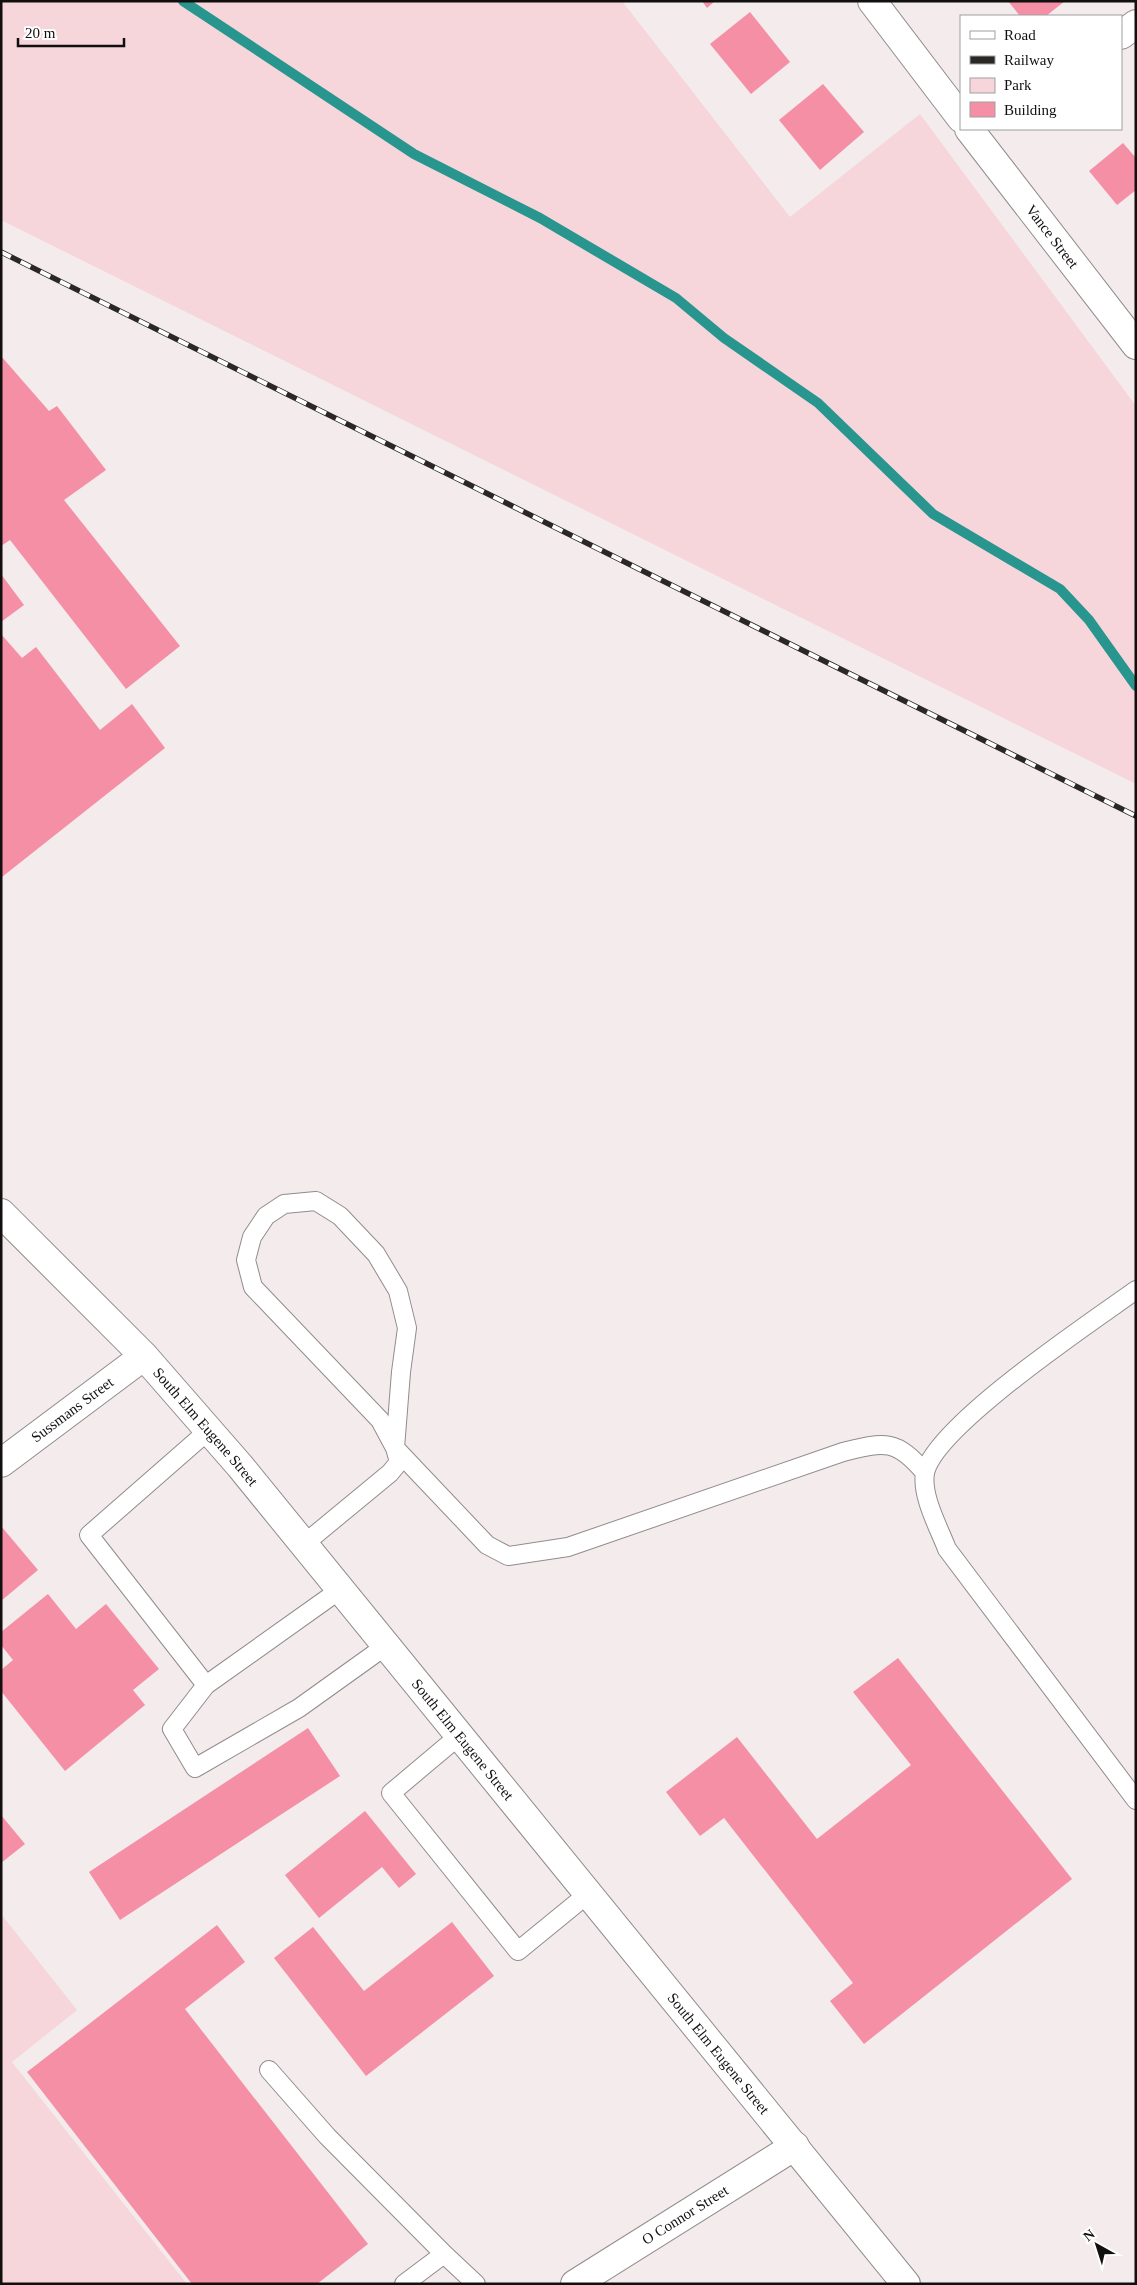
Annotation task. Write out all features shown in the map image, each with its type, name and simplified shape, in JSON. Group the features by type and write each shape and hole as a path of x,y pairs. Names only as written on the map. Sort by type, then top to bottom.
{"main road":[{"path":"872,1 960,117"},
{"path":"1122,35 1136,24"},
{"name":"Vance Street","path":"982,133 1136,345"},
{"name":"South Elm Eugene Street","path":"1,1213 144,1356 209,1430 589,1893 906,2284"},
{"name":"Sussmans Street","path":"1,1463 144,1356"},
{"name":"O Connor Street","path":"575,2284 795,2146"}],"lane":[{"path":"304,1544 390,1472 399,1462 396,1448 401,1372 408,1328 398,1291 376,1254 340,1216 316,1201 284,1204 266,1216 252,1237 246,1260 253,1287 380,1420 396,1448 487,1545 508,1556 568,1547 843,1452 877,1444 894,1446 911,1456 926,1473"},
{"path":"1136,1290 1031,1366 971,1414 937,1451 926,1473 928,1503 947,1549 1136,1800"},
{"path":"206,1685 89,1535 209,1430"},
{"path":"340,1589 206,1685 172,1729 195,1768 299,1708 387,1646"},
{"path":"460,1735 391,1793 518,1951 589,1893"},
{"path":"269,2070 327,2136 476,2284"},
{"path":"404,2284 444,2254"}],"green space":[{"path":"1,1 622,1 790,217 920,114 1136,406 1136,784 1,220"},
{"path":"1,1914 77,2010 12,2062 187,2284 1,2284"}],"building":[{"path":"702,1 715,1 707,8"},
{"path":"1008,1 1065,1 1047,15 1019,15"},
{"path":"750,12 790,62 751,94 710,44"},
{"path":"823,84 864,132 820,170 779,120"},
{"path":"1123,143 1136,158 1136,190 1117,205 1089,171"},
{"path":"1,356 49,411 57,406 106,470 64,500 180,646 126,689 10,540 1,546"},
{"path":"1,574 24,605 1,622"},
{"path":"1,634 22,658 36,647 100,730 132,704 165,748 2,877"},
{"path":"1,1526 38,1570 1,1601"},
{"path":"48,1594 76,1629 106,1604 159,1669 133,1690 145,1705 65,1771 1,1691 1,1670 13,1660 1,1645 1,1632"},
{"path":"898,1658 1072,1879 864,2044 830,2001 853,1983 724,1818 700,1836 666,1792 737,1737 817,1839 911,1765 853,1692"},
{"path":"308,1728 340,1776 120,1920 89,1872"},
{"path":"365,1811 416,1874 399,1888 382,1867 319,1918 285,1875"},
{"path":"1,1815 25,1844 1,1863"},
{"path":"452,1922 494,1976 366,2076 274,1958 313,1927 364,1991"},
{"path":"217,1925 245,1962 185,2009 368,2244 317,2284 192,2284 27,2072"}],"waterway":[{"path":"183,1 414,154 540,218 676,298 724,338 818,403 933,514 1060,589 1089,620 1136,686"}],"railway":[{"path":"1,252 1136,816"}]}
